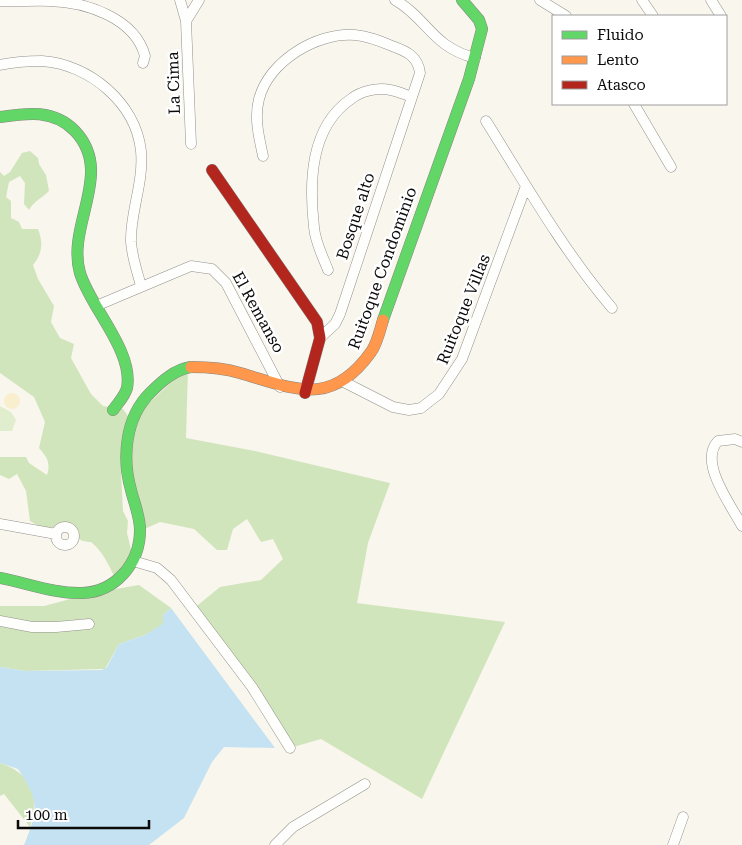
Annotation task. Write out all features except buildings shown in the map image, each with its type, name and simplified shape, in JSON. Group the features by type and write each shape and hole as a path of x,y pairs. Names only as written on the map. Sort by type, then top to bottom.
{"street":[{"name":"La Cima","path":"180,0 186,21 191,144"},
{"path":"186,21 199,0"},
{"path":"395,0 405,4 431,34 445,46 458,54 474,58"},
{"name":"Ruitoque Condominio","path":"0,578 82,593 103,590 117,583 128,571 133,561 140,531 128,481 126,442 135,416 149,393 170,376 188,367 214,368 305,393 324,389 358,371 372,351 474,58 482,29 472,5 462,0"},
{"path":"540,0 564,15"},
{"path":"642,0 652,15"},
{"path":"711,0 720,15"},
{"name":"La Cima","path":"0,1 58,2 73,4 104,14 129,29 137,38 146,56 143,63"},
{"name":"Bosque alto","path":"263,156 256,121 259,99 267,79 283,62 302,49 328,38 354,35 378,40 404,50 416,60 420,73 340,314 332,328 320,338 305,393"},
{"path":"0,65 43,62 73,68 98,82 118,99 134,124 141,150 142,179 131,240 133,260 141,286"},
{"name":"Bosque alto","path":"328,270 314,229 312,194 313,166 318,142 327,122 340,106 356,95 373,90 390,90 412,97"},
{"path":"635,105 670,167"},
{"path":"0,117 32,112 55,115 71,125 84,141 91,159 90,199 77,240 76,257 81,275 115,342 126,374 127,386 113,410"},
{"path":"486,121 576,264 612,308"},
{"path":"212,170 317,322 320,338"},
{"name":"Ruitoque Villas","path":"342,381 392,407 409,410 421,408 439,394 462,359 526,186"},
{"name":"El Remanso","path":"96,306 191,266 212,268 220,274 280,387"},
{"path":"742,442 735,439 718,441 712,453 711,464 716,478 742,526"},
{"path":"0,524 56,534"},
{"path":"133,561 157,568 171,580 252,687 290,748"},
{"path":"0,621 40,627 89,624"},
{"path":"275,845 292,827 365,784"},
{"path":"673,845 683,818"}],"green space":[{"path":"30,151 38,158 39,164 46,175 49,191 29,210 24,204 25,183 20,176 9,182 6,197 11,201 11,218 19,222 22,229 38,229 41,247 39,256 33,265 38,279 54,306 51,322 60,338 74,344 71,358 91,394 103,406 123,409 128,416 121,474 123,511 128,521 127,533 132,554 114,576 102,553 91,542 79,539 68,530 44,527 30,521 26,491 17,474 9,479 0,475 0,457 26,457 29,463 47,475 49,467 46,457 39,448 45,422 34,397 0,373 0,172 4,176 10,172 22,153"},
{"path":"188,367 186,438 255,451 390,483 368,543 357,603 505,622 422,799 321,739 290,748 193,609 220,587 261,580 283,559 273,539 261,542 247,519 233,529 227,550 217,550 194,529 160,522 140,531 128,481 135,416"},
{"path":"0,406 11,412 16,420 12,431 0,431"},
{"path":"139,585 171,608 163,615 164,624 145,635 119,644 105,669 25,671 0,667 0,606 44,606 93,593"},
{"path":"0,763 20,773 31,787 34,805 30,827 4,794 0,796"}],"sand":[{"path":"12,393 20,401 12,409 4,401"}],"water":[{"path":"171,608 275,748 224,747 212,762 184,818 149,845 24,845 34,814 33,798 18,769 0,763 0,667 25,671 102,670 107,667 119,644 145,635 163,624 163,615"}],"traffic: fast":[{"path":"383,320 469,79 482,29 479,20 462,0"},
{"path":"0,117 40,114 58,119 75,131 86,147 91,164 90,182 77,255 80,273 85,286 110,329 124,359 127,388 113,410"},
{"path":"0,578 51,590 82,593 105,588 123,574 136,554 140,530 128,478 126,452 131,426 135,414 154,389 174,373 191,367"}],"traffic: slow":[{"path":"191,367 228,370 295,388 311,389 326,387 341,381 356,370 373,349 383,320"}],"traffic: jam":[{"path":"212,170 317,322 320,338 305,393"}]}
